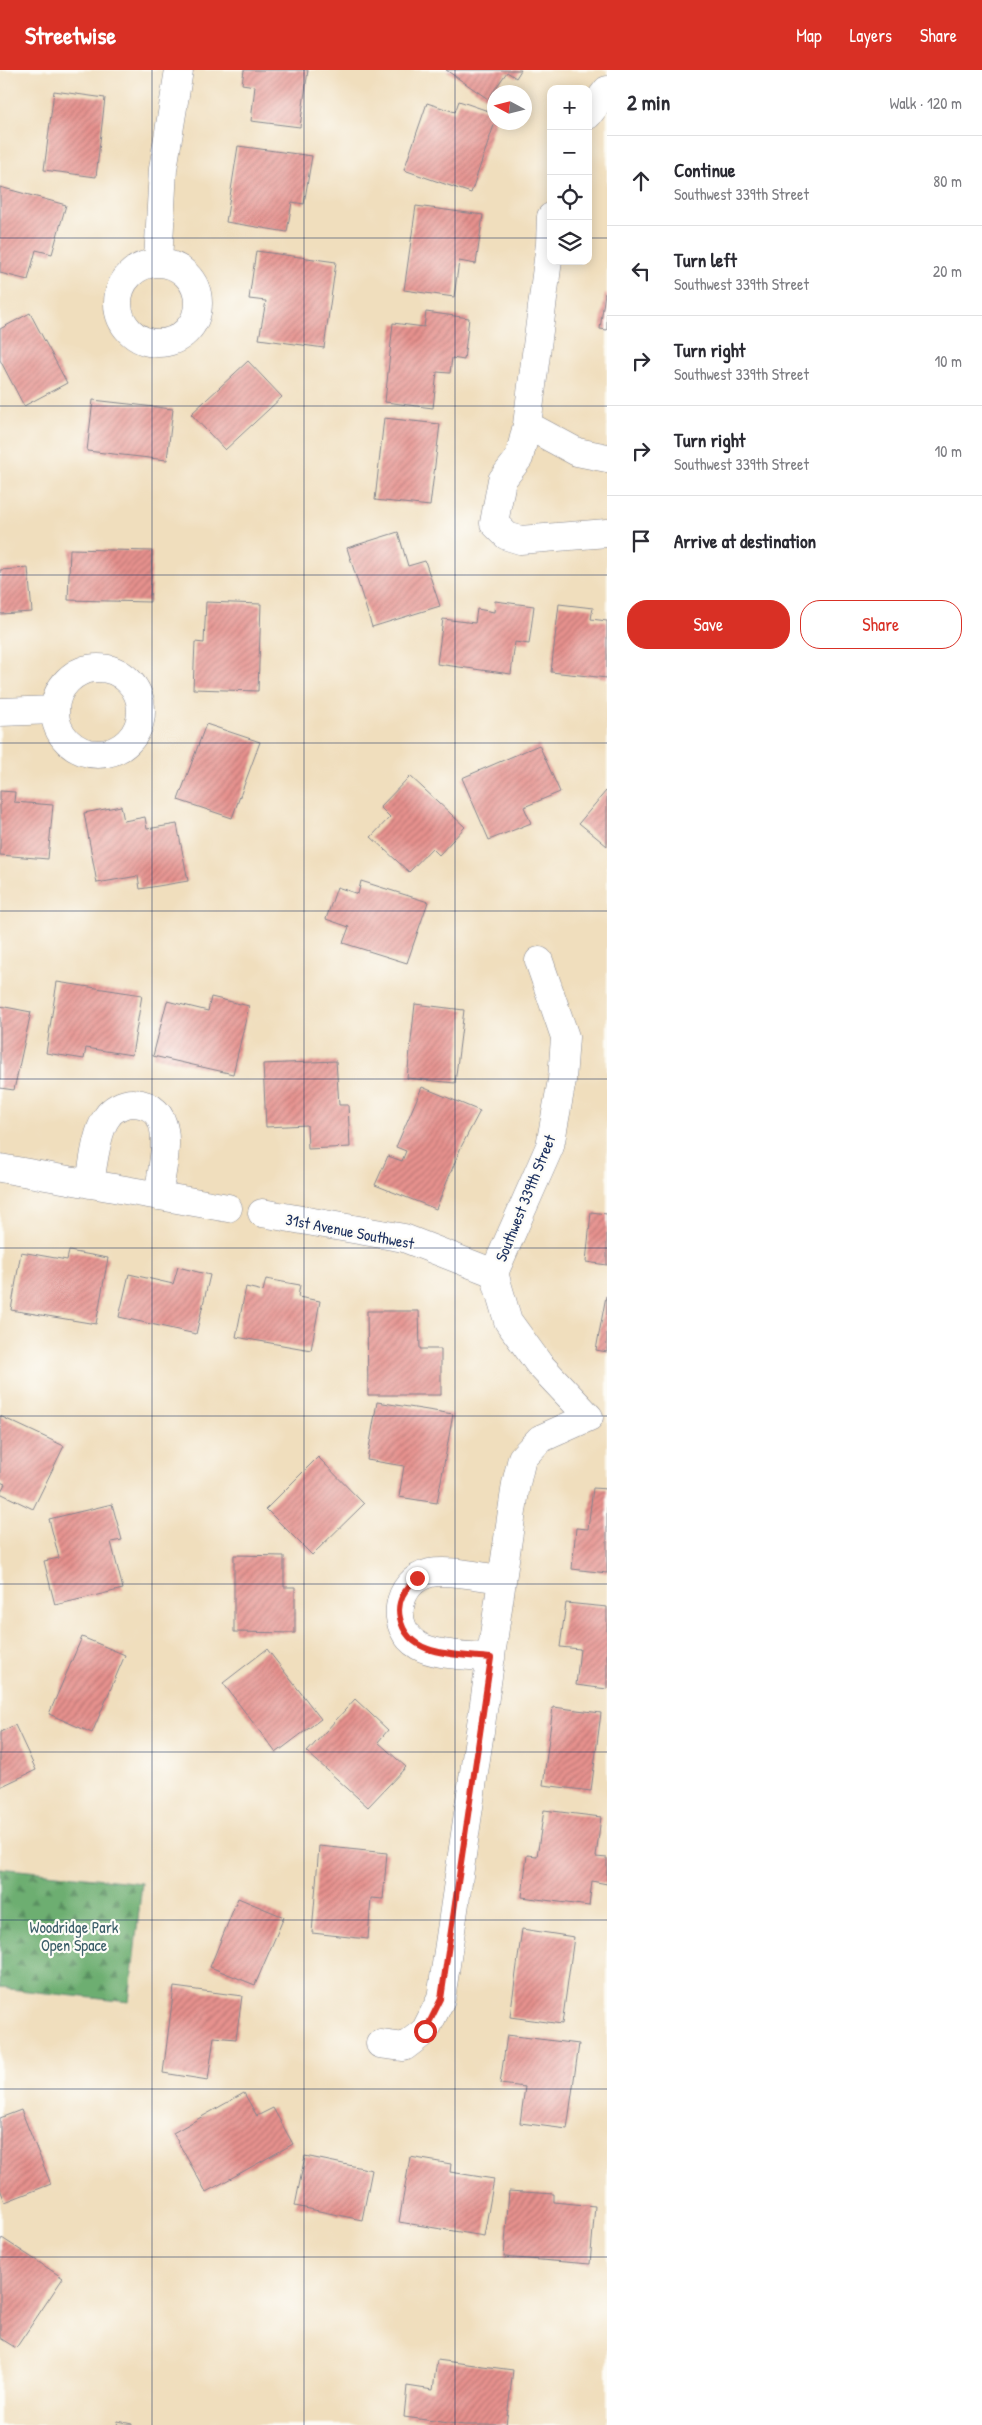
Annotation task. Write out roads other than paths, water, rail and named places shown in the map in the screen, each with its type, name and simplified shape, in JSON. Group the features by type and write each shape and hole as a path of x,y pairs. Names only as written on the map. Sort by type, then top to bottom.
{"street":[{"path":"158,262 163,169 179,70"},
{"path":"592,110 607,90"},
{"path":"551,220 550,244 527,424 519,458 502,480 494,523 506,536 520,540 607,533"},
{"path":"527,424 578,452 607,458"},
{"path":"0,712 54,710"},
{"name":"Southwest 339th Street","path":"380,2044 404,2047 425,2031 441,1999 502,1579 522,1458 540,1439 598,1418 539,1364 508,1321 494,1273 550,1146 562,1080 564,1037 539,961"},
{"path":"90,1184 101,1128 107,1116 116,1108 128,1103 141,1104 157,1114 165,1130 158,1196"},
{"path":"0,1168 228,1208"},
{"name":"31st Avenue Southwest","path":"262,1213 404,1238 494,1273"},
{"path":"491,1658 432,1651 420,1646 409,1638 402,1627 399,1613 400,1600 407,1588 417,1578 430,1573 502,1579"}],"park label":[{"name":"Woodridge Park Open Space","path":"74,1936"}]}
